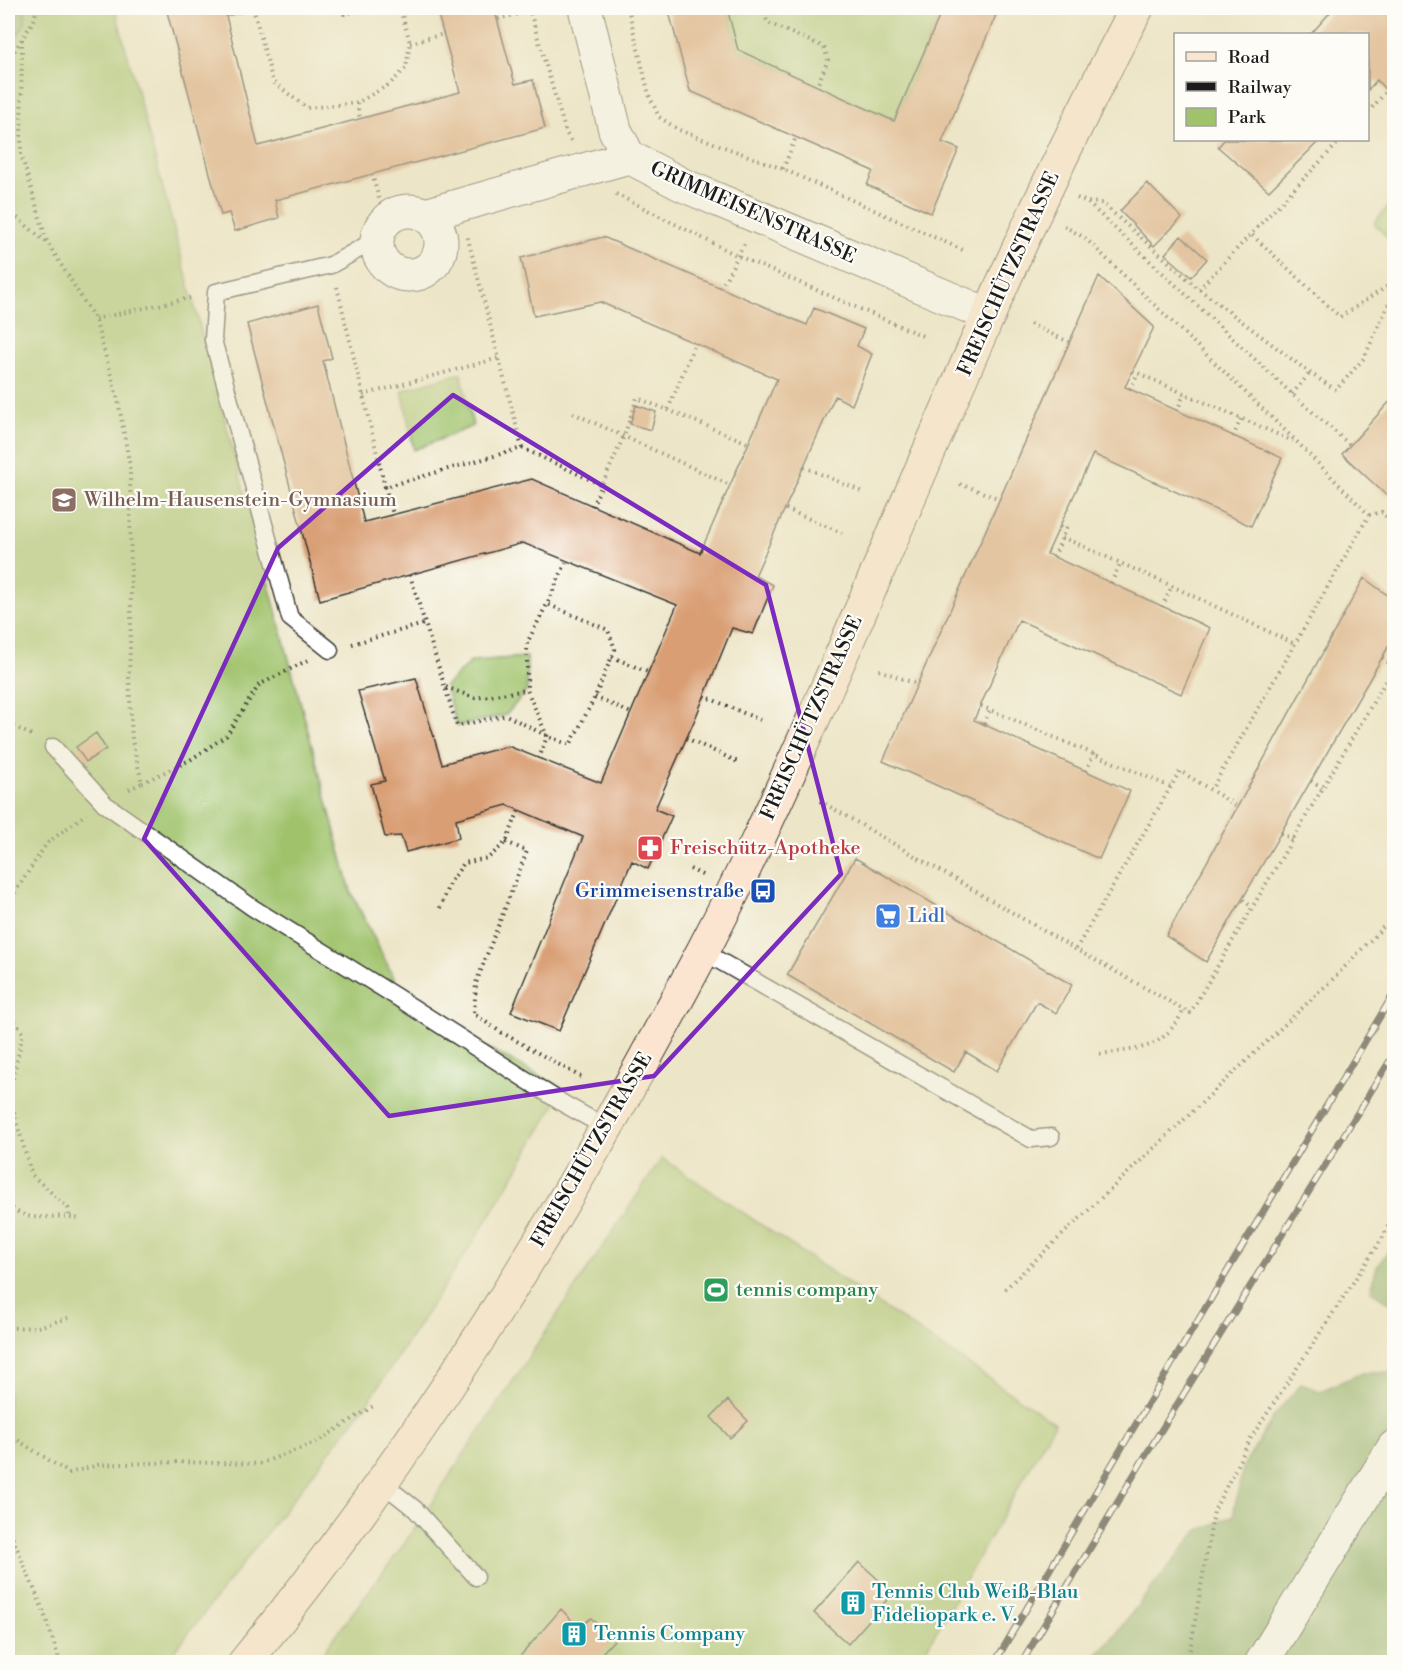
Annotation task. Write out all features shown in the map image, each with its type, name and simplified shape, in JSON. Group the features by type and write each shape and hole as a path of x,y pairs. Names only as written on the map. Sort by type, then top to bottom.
{"main road":[{"name":"FREISCHÜTZSTRASSE","path":"245,1662 279,1621 382,1483 491,1320 607,1128 704,952 759,838 989,315 1108,61 1137,8"}],"street":[{"name":"GRIMMEISENSTRASSE","path":"585,8 615,130 629,157 683,185 989,315"},
{"path":"425,215 629,157"},
{"path":"415,211 425,215 434,221 442,241 436,261 419,273 408,275 389,268 382,260 378,250 381,230 394,214 415,211"},
{"path":"1262,1662 1395,1447"}],"lane":[{"path":"330,650 290,618 213,340 216,292 332,265 381,230"},
{"path":"53,747 105,804 253,908 537,1087 607,1128"},
{"path":"704,952 1030,1139 1051,1137"},
{"path":"382,1483 415,1509 476,1577"}],"path":[{"path":"8,61 34,20 37,8"},
{"path":"253,8 273,82 307,108 357,103 390,84 406,68 410,43 400,8"},
{"path":"342,8 344,14 373,8"},
{"path":"628,8 649,95 659,117 679,130 783,169 965,250"},
{"path":"761,8 768,23 824,47 828,60 817,86"},
{"path":"498,19 530,11"},
{"path":"410,43 444,34"},
{"path":"22,39 21,154 47,242 96,319 118,400 130,467 129,677 132,740 142,783"},
{"path":"1369,111 1387,91"},
{"path":"357,103 360,119"},
{"path":"783,169 796,137"},
{"path":"1199,290 1340,141"},
{"path":"372,174 381,230"},
{"path":"1043,198 1102,203 1199,290 1336,390 1364,358 1395,292"},
{"path":"1043,198 1297,442 1369,515"},
{"path":"1087,202 1292,394 1350,445"},
{"path":"460,205 522,448"},
{"path":"8,210 47,242"},
{"path":"721,288 757,216"},
{"path":"1251,234 1340,317 1395,282"},
{"path":"332,265 393,514"},
{"path":"96,319 216,292"},
{"path":"1030,324 1069,342"},
{"path":"668,410 695,343"},
{"path":"363,395 499,358"},
{"path":"1133,371 1297,442"},
{"path":"1130,390 1138,373"},
{"path":"1292,394 1310,373"},
{"path":"1177,411 1184,394"},
{"path":"592,506 624,436 637,398 748,443"},
{"path":"573,413 730,485"},
{"path":"1233,437 1242,419"},
{"path":"385,488 522,448 602,485"},
{"path":"804,466 861,491"},
{"path":"960,484 1000,499"},
{"path":"786,509 842,533"},
{"path":"1211,790 1369,515 1382,512 1395,525"},
{"path":"1054,557 1066,528 1060,526"},
{"path":"1062,537 1294,644"},
{"path":"539,759 547,736 527,690 527,643 567,560"},
{"path":"1111,583 1120,562"},
{"path":"410,575 457,726 506,715 570,745 595,697 615,649 608,630 547,604"},
{"path":"1162,607 1172,586"},
{"path":"8,903 47,843 80,818 124,791 190,760 226,736 259,685 330,650 424,624"},
{"path":"612,657 648,672"},
{"path":"820,801 1190,1013 1394,667 1382,658"},
{"path":"879,670 917,684"},
{"path":"445,686 475,698 527,690"},
{"path":"704,696 760,720"},
{"path":"595,697 631,713"},
{"path":"981,706 1171,787"},
{"path":"984,724 990,709"},
{"path":"686,738 740,763"},
{"path":"1086,771 1094,753"},
{"path":"1075,949 1180,771 1237,806"},
{"path":"1311,781 1322,788"},
{"path":"440,908 448,884 464,864 488,858 506,842 519,810"},
{"path":"1281,833 1293,840"},
{"path":"506,842 527,851 476,983 474,1014 499,1031 580,1077"},
{"path":"690,869 714,882"},
{"path":"1243,900 1252,907"},
{"path":"1005,1289 1335,977 1395,912"},
{"path":"1100,1054 1139,1049 1161,1040 1184,1010"},
{"path":"8,1011 23,1033 9,1096 32,1175 68,1208 69,1215"},
{"path":"8,1204 24,1216 35,1218 69,1215 81,1220"},
{"path":"1188,1662 1214,1511 1251,1438 1383,1237 1395,1213"},
{"path":"8,1328 38,1327 68,1318"},
{"path":"8,1434 69,1473 98,1465 177,1462 259,1464 315,1443 375,1405"},
{"path":"8,1527 44,1610 60,1662"}],"highlighted area":[{"path":"453,395 766,585 841,874 654,1076 389,1116 144,839 278,548"}],"green space":[{"path":"8,8 115,8 351,892 399,988 484,1046 564,1089 493,1211 369,1401 166,1662 10,1662 8,1658"},
{"path":"8,8 25,8 25,24 8,48"},
{"path":"727,8 943,8 894,121 738,50"},
{"path":"1394,200 1394,245 1374,223"},
{"path":"461,373 473,426 414,450 402,390"},
{"path":"527,657 527,690 506,715 457,726 445,686 472,661"},
{"name":"tennis company","path":"662,1158 1055,1423 919,1662 316,1662 402,1547"},
{"path":"1394,1243 1394,1306 1371,1291 1377,1266"},
{"path":"1394,1372 1394,1662 1089,1662 1108,1643 1197,1531 1233,1516 1243,1467 1274,1416 1301,1384 1320,1391 1362,1373"}],"building":[{"path":"166,8 241,8 243,12 226,16 258,146 460,92 436,8 494,8 515,84 533,80 545,128 275,200 279,218 235,231 229,213 221,215"},
{"path":"668,8 727,8 738,50 894,121 943,8 999,8 942,142 959,149 931,213 867,185 873,171 690,91"},
{"path":"1334,8 1394,8 1394,100 1377,80 1369,89 1369,33 1312,33"},
{"path":"1223,141 1319,141 1269,191 1218,147"},
{"path":"1147,183 1182,218 1154,246 1120,211"},
{"path":"1181,236 1207,259 1191,277 1165,254"},
{"path":"603,237 807,325 814,308 864,329 857,346 872,354 852,405 835,396 755,576 773,585 753,634 732,628 655,809 672,816 648,869 632,861 559,1031 511,1012 583,837 507,805 456,819 459,838 406,852 401,836 385,837 371,784 385,781 358,691 416,678 442,764 508,746 601,783 677,605 523,543 320,600 247,324 318,304 332,358 323,361 364,522 532,479 700,553 777,379 600,302 534,316 521,258"},
{"path":"1099,276 1154,327 1125,387 1282,458 1251,526 1093,454 1047,554 1210,628 1181,694 1019,620 974,720 1130,791 1099,859 883,761"},
{"path":"1394,397 1394,486 1386,495 1342,454"},
{"path":"636,405 656,412 651,430 630,424"},
{"path":"1364,578 1394,600 1394,637 1206,962 1166,936"},
{"path":"96,733 106,749 86,762 76,747"},
{"name":"Lidl","path":"855,858 1072,985 1056,1013 1037,1002 997,1071 966,1052 954,1072 787,975"},
{"path":"728,1400 748,1421 730,1438 711,1417"},
{"name":"Tennis Club Weiß-Blau Fideliopark e. V.","path":"859,1562 893,1593 848,1644 814,1613"},
{"name":"Tennis Company","path":"561,1609 579,1628 591,1618 614,1640 594,1662 515,1662"}],"railway":[{"path":"995,1662 1394,993"},
{"path":"1022,1662 1144,1458 1394,1054"}],"place":[{"name":"Wilhelm-Hausenstein-Gymnasium","path":"64,500"},
{"name":"Freischütz-Apotheke","path":"650,848"},
{"name":"Grimmeisenstraße","path":"763,891"},
{"name":"Lidl","path":"888,916"},
{"name":"tennis company","path":"716,1290"},
{"name":"Tennis Club Weiß-Blau Fideliopark e. V.","path":"853,1603"},
{"name":"Tennis Company","path":"574,1634"}]}
